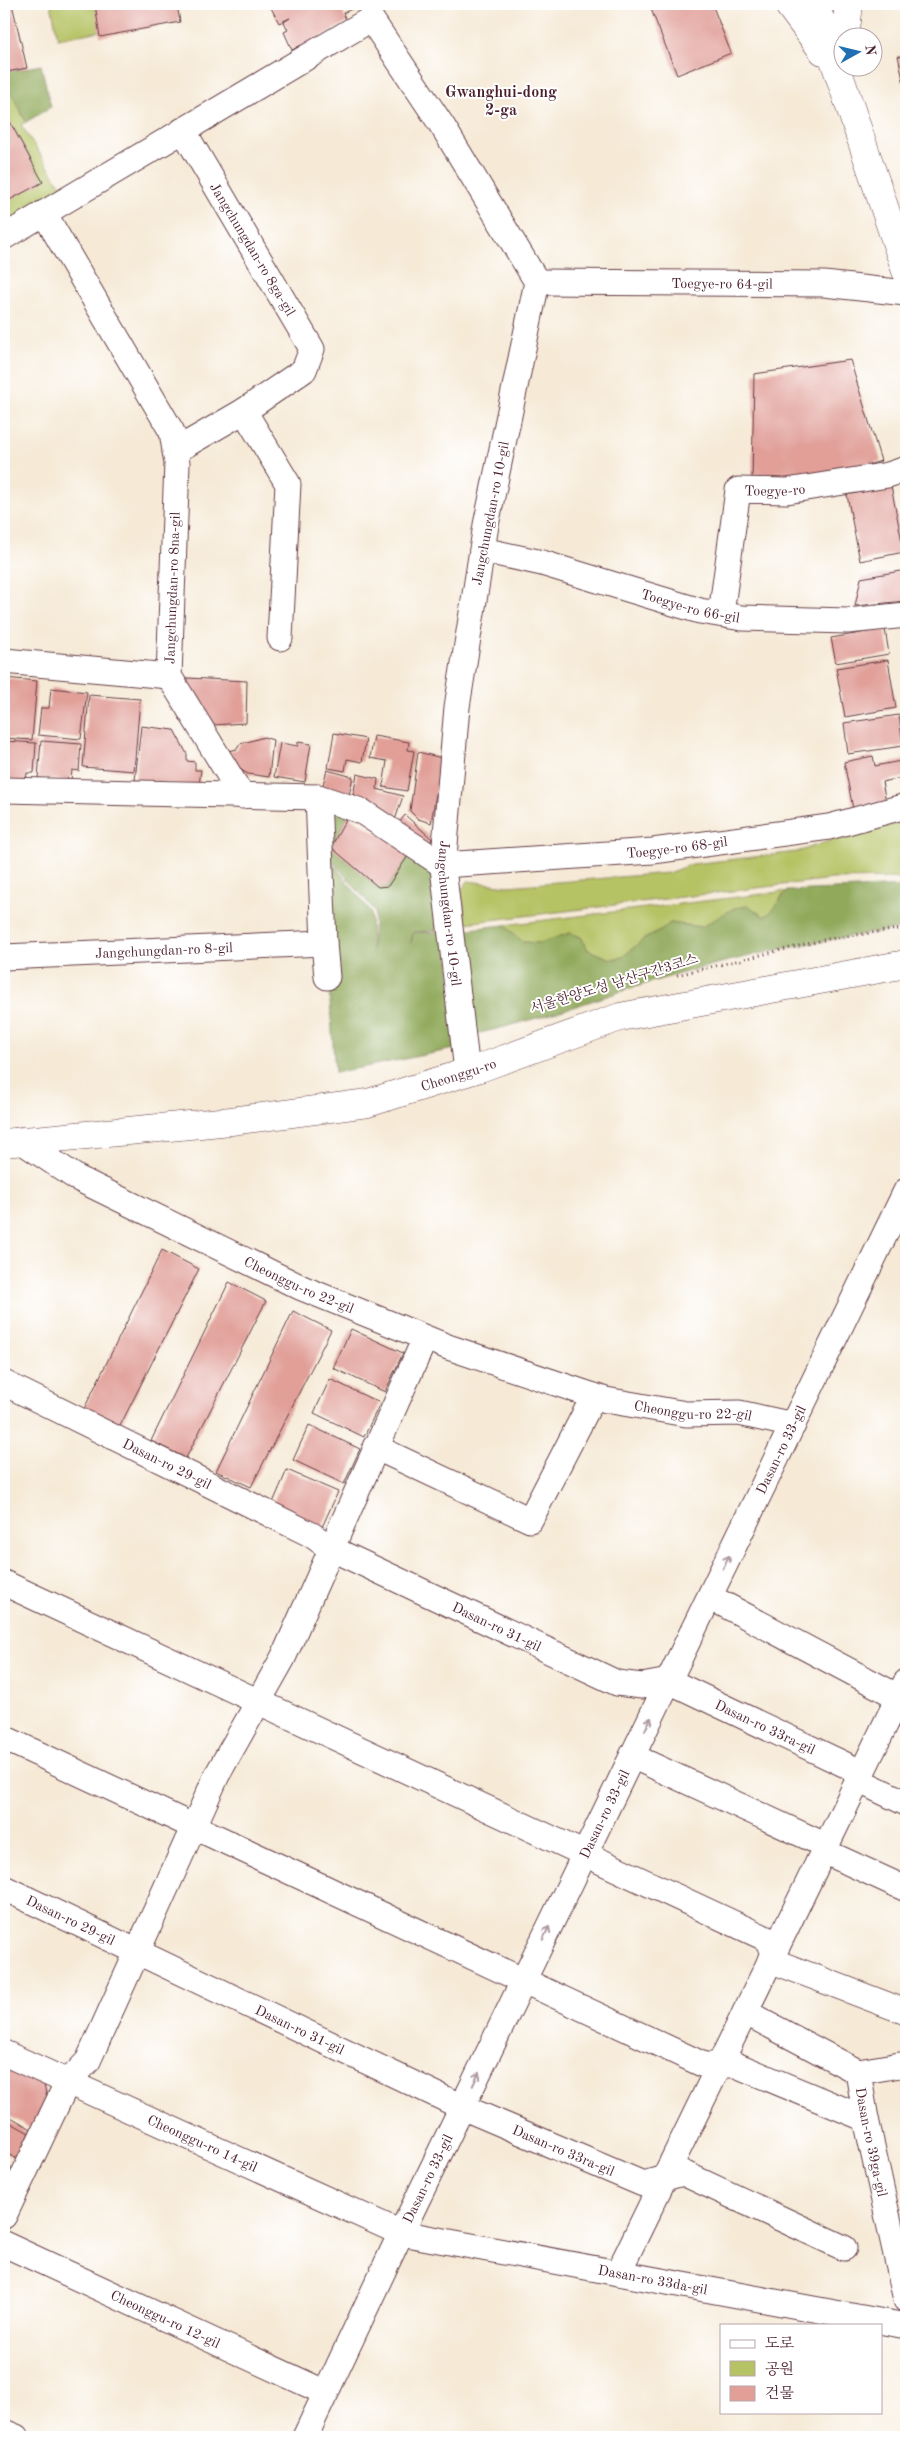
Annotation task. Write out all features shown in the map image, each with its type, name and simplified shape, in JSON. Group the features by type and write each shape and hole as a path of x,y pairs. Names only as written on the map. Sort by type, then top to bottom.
{"street":[{"path":"788,4 832,55"},
{"path":"815,4 832,44"},
{"path":"846,28 850,4"},
{"path":"4,237 183,130 373,12 537,282"},
{"path":"845,78 906,271"},
{"name":"Jangchungdan-ro 8ga-gil","path":"183,130 312,349 304,370 244,411"},
{"name":"Jangchungdan-ro 8na-gil","path":"44,213 172,432 177,463 169,676 242,796"},
{"name":"Toegye-ro 64-gil","path":"537,282 824,284 906,293"},
{"name":"Jangchungdan-ro 10-gil","path":"467,1071 443,864 457,707 482,550 537,282"},
{"path":"175,451 244,411 288,484 280,638"},
{"name":"Toegye-ro","path":"721,614 738,490 787,491 888,475 906,468"},
{"name":"Toegye-ro 66-gil","path":"482,550 542,564 700,611 742,618 848,621 906,615"},
{"path":"4,661 169,676"},
{"path":"4,790 318,797 361,811 443,864"},
{"path":"318,797 327,977"},
{"name":"Toegye-ro 68-gil","path":"443,864 653,851 829,827 906,806"},
{"name":"Jangchungdan-ro 8-gil","path":"4,957 324,943"},
{"name":"Cheonggu-ro","path":"12,1141 231,1121 368,1103 480,1068 620,1017 906,964"},
{"name":"Cheonggu-ro 22-gil","path":"12,1141 77,1178 302,1288 425,1338 594,1396 686,1414 738,1413 793,1425"},
{"name":"Dasan-ro 33-gil","path":"305,2437 462,2107 906,1191"},
{"path":"4,2216 67,2083 88,2061 217,1775 282,1658 375,1446 425,1338"},
{"name":"Dasan-ro 29-gil","path":"4,1382 312,1534 330,1548"},
{"path":"375,1446 530,1520 594,1396"},
{"name":"Dasan-ro 31-gil","path":"330,1548 617,1683 642,1686 669,1681"},
{"path":"4,1583 767,1939 772,1957"},
{"path":"618,2273 858,1778 904,1693 710,1597"},
{"name":"Dasan-ro 33ra-gil","path":"669,1681 850,1767 858,1778 906,1802"},
{"path":"4,1738 704,2065 736,2065 866,2120"},
{"path":"632,1756 816,1841 832,1855 906,1889"},
{"name":"Dasan-ro 29-gil","path":"4,1888 137,1953"},
{"name":"Dasan-ro 31-gil","path":"137,1953 462,2107"},
{"path":"772,1957 906,2012"},
{"name":"Dasan-ro 39ga-gil","path":"745,2012 858,2072 906,2064"},
{"name":"Cheonggu-ro 14-gil","path":"4,2053 401,2234"},
{"name":"Dasan-ro 39ga-gil","path":"858,2072 866,2120 906,2300"},
{"name":"Dasan-ro 33ra-gil","path":"462,2107 643,2184 683,2173 844,2248"},
{"name":"Dasan-ro 33da-gil","path":"401,2234 906,2326"},
{"name":"Cheonggu-ro 12-gil","path":"4,2244 326,2393"},
{"path":"4,2432 16,2437"}],"path":[{"name":"서울한양도성 남산구간3코스","path":"676,975 828,939 906,928"}],"green space":[{"path":"51,4 95,4 100,31 58,39"},
{"path":"41,65 51,107 26,122 4,79 4,67 8,72"},
{"path":"4,79 26,122 21,125 69,198 4,237 4,203 43,181 4,111"},
{"path":"321,806 348,816 331,847 378,887 388,886 410,853 438,869 445,930 413,932 411,943 413,933 446,932 459,1048 335,1073 319,846 371,912 372,951 375,911 320,846"},
{"path":"906,822 906,878 832,879 466,923 461,890 468,881 508,886 668,873 692,864 797,852 846,835"},
{"path":"906,886 906,928 845,937 724,962 665,978 520,1023 471,1035 460,930 504,925 523,942 540,943 570,933 581,937 588,950 611,959 623,957 644,939 662,930 670,923 702,927 734,908 749,906 764,917 772,911 788,891"},
{"path":"788,891 782,896 775,910 763,917 716,920 702,927 670,923 662,930 644,939 623,957 611,959 588,950 581,937 570,933 540,943 523,942 504,925"}],"building":[{"path":"4,4 12,4 27,68 7,72 4,67"},
{"path":"95,4 177,4 180,22 100,37"},
{"path":"269,4 363,4 343,13 347,22 302,48 301,45 292,50 284,32 288,30 284,22 290,18 279,23"},
{"path":"649,4 712,4 731,53 677,75"},
{"path":"898,56 906,57 906,89 905,89"},
{"path":"4,111 43,182 4,203"},
{"path":"850,360 881,461 825,478 752,482 754,374"},
{"path":"891,486 904,552 860,561 847,495"},
{"path":"906,570 906,601 855,606 861,578"},
{"path":"885,629 889,654 836,663 831,638"},
{"path":"888,660 896,708 845,717 836,668"},
{"path":"4,678 37,681 32,740 4,738"},
{"path":"187,678 247,681 246,723 213,725 187,690"},
{"path":"51,688 87,692 81,739 38,735 41,708 49,708"},
{"path":"89,695 140,699 134,771 83,767"},
{"path":"899,715 903,746 848,754 844,723"},
{"path":"141,726 174,730 187,754 187,761 195,762 195,770 201,770 199,786 135,780"},
{"path":"334,733 366,739 362,762 347,759 345,771 328,768"},
{"path":"374,736 409,742 408,750 414,751 407,791 383,787 387,761 370,758"},
{"path":"264,737 273,740 269,777 248,774 241,770 229,751 237,749 240,744"},
{"path":"4,741 36,743 34,773 27,773 26,782 4,781"},
{"path":"41,741 81,744 79,771 72,770 71,781 38,778"},
{"path":"298,742 311,744 305,782 274,777 280,743 298,746"},
{"path":"418,752 442,758 431,823 418,819 410,811"},
{"path":"873,756 875,766 906,760 906,777 882,782 886,802 853,809 844,762"},
{"path":"327,770 353,777 349,795 322,788"},
{"path":"357,774 378,779 377,789 403,796 394,823 352,802"},
{"path":"405,815 432,839 428,851 396,827"},
{"path":"348,816 410,853 388,886 378,887 331,847"},
{"path":"162,1250 199,1269 120,1426 84,1409"},
{"path":"229,1282 266,1301 186,1458 151,1441"},
{"path":"293,1311 331,1330 251,1487 216,1471"},
{"path":"351,1329 403,1353 385,1392 333,1368"},
{"path":"330,1379 380,1403 364,1437 314,1413"},
{"path":"309,1425 360,1449 344,1484 293,1460"},
{"path":"287,1470 338,1492 322,1527 272,1505"},
{"path":"4,2065 35,2078 44,2085 48,2102 33,2130 4,2113"},
{"path":"4,2119 29,2133 17,2159 4,2152"},
{"path":"4,2163 14,2170 4,2196"}],"district":[{"name":"Gwanghui-dong 2-ga","path":"501,100"}]}
